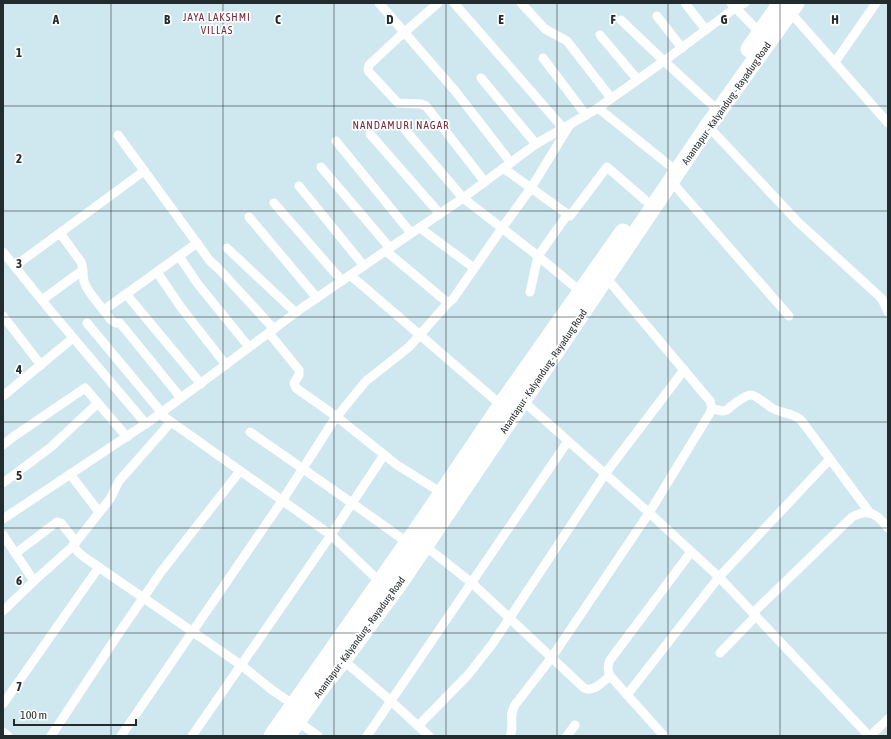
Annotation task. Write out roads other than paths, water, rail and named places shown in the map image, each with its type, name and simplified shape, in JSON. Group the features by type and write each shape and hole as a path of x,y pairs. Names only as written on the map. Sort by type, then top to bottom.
{"highway":[{"name":"Anantapur - Kalyandurg - Rayadurg Road","path":"272,736 408,543 501,405 581,292 602,272 670,173 711,104 760,33 789,6"},
{"name":"Anantapur - Kalyandurg - Rayadurg Road","path":"287,736 399,584 523,401 645,200 670,173 708,126 789,6"}],"street":[{"path":"379,3 456,92 507,165 531,188 570,216 607,167 645,200"},
{"path":"438,3 404,32 369,65 368,69 369,72 398,103 421,104 426,106 485,182"},
{"path":"454,3 566,126"},
{"path":"521,3 544,29 567,41 611,98"},
{"path":"685,3 706,30"},
{"path":"3,519 146,424 296,313 463,198 536,144 598,108 706,30 733,6 745,3"},
{"path":"835,62 876,3"},
{"path":"733,6 760,33"},
{"path":"789,6 835,62 888,122"},
{"path":"657,16 682,48"},
{"path":"621,20 711,104"},
{"path":"600,35 637,79"},
{"path":"543,58 586,115"},
{"path":"481,78 536,144"},
{"path":"598,108 670,173 788,316"},
{"path":"401,125 463,198 538,256 581,292"},
{"path":"121,736 282,501 336,417 366,381 409,347 453,299 531,188 566,126"},
{"path":"708,126 798,222 882,299 888,312"},
{"path":"370,134 440,214"},
{"path":"118,135 210,261 218,268 272,331 299,370 299,375 294,382 296,388 397,465 442,493"},
{"path":"336,141 411,233"},
{"path":"321,167 388,250 448,303"},
{"path":"15,266 144,171"},
{"path":"299,186 364,266"},
{"path":"274,203 342,281"},
{"path":"530,292 538,256 568,214"},
{"path":"249,217 317,298"},
{"path":"420,228 474,268"},
{"path":"60,233 81,262 85,285 111,320 116,323 120,323 181,398"},
{"path":"104,310 196,243"},
{"path":"227,248 296,313"},
{"path":"3,252 146,424"},
{"path":"179,256 197,283 249,348"},
{"path":"42,300 83,270"},
{"path":"157,272 180,306 226,365"},
{"path":"510,736 512,730 511,716 513,709 552,658 649,513 712,409 712,404 710,401 602,272"},
{"path":"350,276 501,405"},
{"path":"126,294 201,384"},
{"path":"3,316 41,364"},
{"path":"87,323 161,413 171,422 331,535 380,582"},
{"path":"4,394 73,338"},
{"path":"418,726 468,675 493,643 605,474 684,370"},
{"path":"3,445 85,388 126,437"},
{"path":"712,409 727,410 747,396 751,395 772,409 792,414 797,417 870,513"},
{"path":"523,401 719,577 869,736 888,719"},
{"path":"3,483 51,447 98,403"},
{"path":"3,611 75,543 110,499 119,481 171,422"},
{"path":"250,432 408,543"},
{"path":"367,736 568,441"},
{"path":"192,736 331,535 384,455"},
{"path":"627,695 719,577 830,459"},
{"path":"51,736 161,572 240,471"},
{"path":"70,474 99,512"},
{"path":"720,653 754,615 852,516 859,513 870,513 882,520 888,528"},
{"path":"16,553 57,522 61,523 75,543 81,555 241,665 272,690 294,705"},
{"path":"3,535 34,581"},
{"path":"424,546 472,583 584,688 588,690 593,689 610,676"},
{"path":"664,736 610,676 607,669 610,660 691,552"},
{"path":"3,704 99,567"},
{"path":"343,660 429,736"},
{"path":"297,721 318,736"},
{"path":"567,736 575,725"},
{"path":"3,732 8,736"}],"district":[{"name":"JAYA LAKSHMI VILLAS","path":"217,23"},
{"name":"NANDAMURI NAGAR","path":"401,125"}]}
